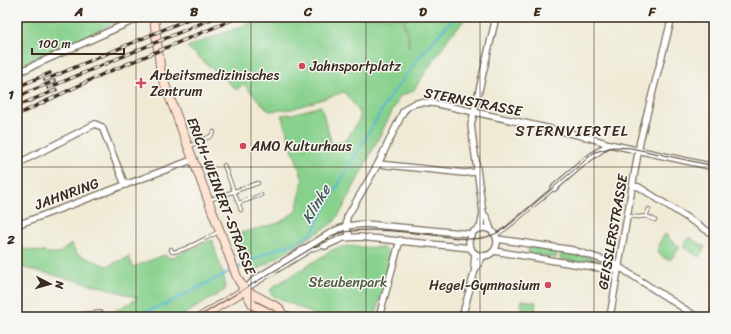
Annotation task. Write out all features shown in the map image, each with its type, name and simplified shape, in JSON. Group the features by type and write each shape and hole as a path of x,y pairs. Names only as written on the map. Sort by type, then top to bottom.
{"main road":[{"name":"ERICH-WEINERT-STRASSE","path":"154,17 161,74 234,270 255,306 275,316 286,316"},
{"path":"201,317 245,290"}],"street":[{"path":"17,73 141,17"},
{"path":"480,229 483,212 476,172 471,128 496,17"},
{"name":"GEISSLERSTRASSE","path":"610,317 638,150 672,17"},
{"name":"STERNSTRASSE","path":"346,226 347,218 378,164 400,117 408,106 424,102 587,136 609,144 714,167"},
{"path":"17,164 95,124 99,124 102,127 125,185"},
{"path":"554,188 585,161 609,144"},
{"name":"JAHNRING","path":"17,225 192,160"},
{"path":"378,164 464,173 476,172"},
{"path":"633,186 639,187 714,235"},
{"path":"483,212 487,218 490,230 496,237 497,245 494,251"},
{"path":"245,290 254,280 332,232 346,226 365,224 472,234 480,229 490,230"},
{"path":"346,226 350,237"},
{"path":"472,234 470,241 471,248 476,254 483,256"},
{"path":"325,246 350,237 400,240 471,248"},
{"path":"496,237 585,253 613,263 698,317"},
{"path":"379,317 400,240"},
{"path":"462,317 475,270 483,256 494,251 611,270 618,267"},
{"path":"475,270 474,265 476,254"},
{"path":"72,317 100,314"}],"lane":[{"path":"188,147 211,136 214,132"},
{"path":"224,165 241,210"},
{"path":"208,200 258,183"},
{"path":"496,237 554,188"},
{"path":"239,204 261,195"},
{"path":"646,216 649,209"},
{"path":"628,216 639,218 646,216 655,220"},
{"path":"171,249 172,252 180,251 202,239 220,232"},
{"path":"245,290 313,249 325,246"}],"green space":[{"path":"17,17 128,17 17,67"},
{"path":"266,17 401,17 407,32 409,47 409,34 403,17 467,17 450,36 413,91 400,96 342,210 333,223 252,273 248,271 242,263 233,235 279,223 296,211 303,180 281,115 292,114 321,106 332,145 347,139 360,118 357,108 344,92 292,109 269,111 243,84 237,90 187,47"},
{"path":"665,234 680,247 671,259 666,259 657,253 659,243"},
{"path":"689,237 705,247 699,257 683,247"},
{"path":"212,240 225,281 225,290 180,317 107,317 109,314 138,298 106,288 17,266 17,248 58,254 71,244 77,254 107,266 129,257 133,267 164,255 170,258"},
{"path":"529,245 557,250 556,258 528,254"},
{"name":"Steubenpark","path":"347,246 384,248 392,257 375,317 320,317 272,295 270,290 273,287 334,249"},
{"path":"561,250 583,255 606,263 605,267 560,259"},
{"path":"522,300 536,302 534,317 519,316"}],"waterway":[{"name":"Klinke","path":"237,269 266,253 299,241 313,232 323,211 389,98 422,54 454,17"},
{"name":"Klinke","path":"126,317 160,307 233,270"}],"tram line":[{"path":"198,317 332,236 345,232 379,230 470,239 495,234 508,226 595,152 613,147 631,148 714,166"}],"railway":[{"path":"45,80 193,17"},
{"path":"48,88 216,17"},
{"path":"17,115 101,75 239,17"},
{"path":"17,87 50,73"},
{"path":"17,97 54,81"},
{"path":"17,106 56,90"}],"place":[{"name":"Jahnsportplatz","path":"302,66"},
{"name":"Arbeitsmedizinisches Zentrum","path":"141,83"},
{"name":"AMO Kulturhaus","path":"243,146"},
{"name":"Hegel-Gymnasium","path":"548,285"}],"district":[{"name":"STERNVIERTEL","path":"572,131"}]}
